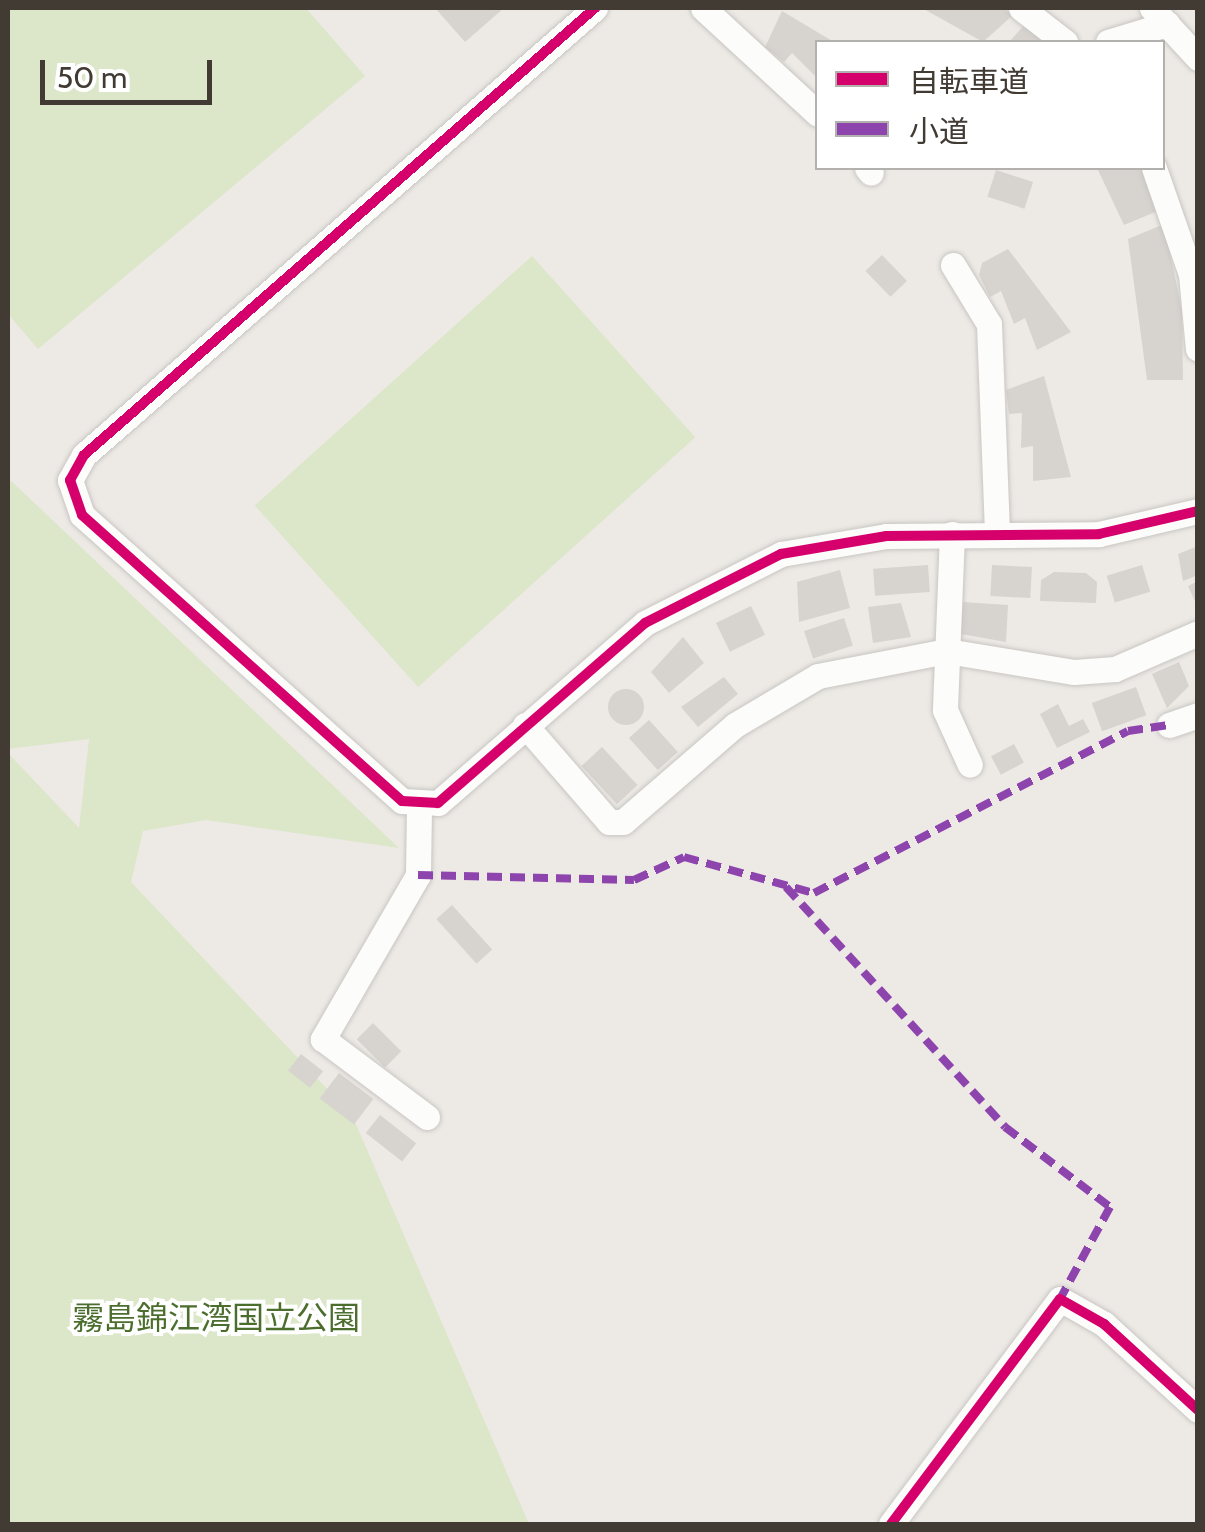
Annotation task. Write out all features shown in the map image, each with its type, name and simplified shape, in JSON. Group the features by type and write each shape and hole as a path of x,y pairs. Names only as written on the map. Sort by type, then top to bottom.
{"street":[{"path":"426,1117 323,1038 418,875 418,809 82,515 70,480 84,455 594,8"},
{"path":"703,8 731,18 815,111"},
{"path":"1022,8 1062,40"},
{"path":"1112,40 1159,16 1198,58"},
{"path":"1155,170 1191,274 1198,349"},
{"path":"953,265 989,324 997,535"},
{"path":"418,809 438,803 645,623 733,572 837,539 1100,534 1198,511"},
{"path":"952,534 945,710 970,765"},
{"path":"525,726 609,822 623,822 777,696 866,661 947,651 1074,672 1115,669 1198,633"},
{"path":"1169,725 1198,715"},
{"path":"891,1524 1060,1299 1104,1324 1198,1410"}],"green space":[{"path":"8,8 306,8 365,76 38,349 8,314"},
{"path":"532,256 695,437 418,687 255,506"},
{"name":"霧島錦江湾国立公園","path":"8,478 399,848 206,820 143,831 131,882 352,1115 529,1524 8,1524 8,753 79,828 89,739 8,749"}],"building":[{"path":"435,8 504,8 465,42"},
{"path":"922,8 1003,8 1013,15 985,40"},
{"path":"782,11 831,40 815,40 815,76 792,53 784,62 765,47"},
{"path":"1025,24 1046,40 1011,40"},
{"path":"996,170 1033,182 1024,209 987,197"},
{"path":"1098,170 1142,170 1160,210 1124,225"},
{"path":"1164,224 1182,311 1183,380 1147,380 1128,239"},
{"path":"1008,249 1071,332 1037,350 1025,318 1014,324 1001,291 990,297 979,275 982,263"},
{"path":"882,255 907,281 890,297 865,271"},
{"path":"1044,376 1071,477 1033,481 1033,446 1021,448 1022,413 1009,414 1006,390"},
{"path":"1198,546 1198,575 1183,581 1178,554"},
{"path":"928,565 930,592 875,596 873,569"},
{"path":"992,565 1032,567 1030,598 990,596"},
{"path":"1142,565 1150,592 1115,603 1107,576"},
{"path":"840,570 850,608 799,622 797,582"},
{"path":"1054,572 1086,573 1097,582 1096,603 1040,601 1041,580"},
{"path":"1198,581 1198,608 1188,586"},
{"path":"963,602 1008,605 1006,642 961,634"},
{"path":"901,603 911,637 873,643 868,607"},
{"path":"751,606 765,635 730,652 716,623"},
{"path":"844,618 853,646 813,659 804,631"},
{"path":"683,637 704,663 669,693 651,672"},
{"path":"1179,662 1189,686 1167,708 1152,674"},
{"path":"724,677 738,694 698,727 681,707"},
{"path":"1136,687 1146,715 1102,731 1092,703"},
{"path":"626,689 639,694 644,707 639,720 626,725 613,720 608,707 613,694"},
{"path":"1058,704 1069,726 1083,719 1090,732 1057,748 1040,714"},
{"path":"649,720 678,752 658,770 629,738"},
{"path":"1014,744 1024,763 1001,775 991,756"},
{"path":"602,747 637,785 617,804 582,766"},
{"path":"452,905 492,950 477,964 436,919"},
{"path":"373,1023 401,1051 385,1068 357,1039"},
{"path":"301,1054 323,1071 310,1088 288,1071"},
{"path":"339,1073 373,1099 354,1124 320,1099"},
{"path":"380,1115 416,1143 402,1161 366,1133"}],"marked path":[{"path":"418,875 634,880 684,857 814,893 1128,731 1169,725"},
{"path":"786,887 1005,1127 1110,1207 1060,1299"}],"cycle path":[{"path":"595,8 84,455 70,480 82,515 402,801 438,803 645,623 781,554 886,536 1099,534 1198,511"},
{"path":"891,1524 1060,1299 1104,1324 1198,1410"}]}
